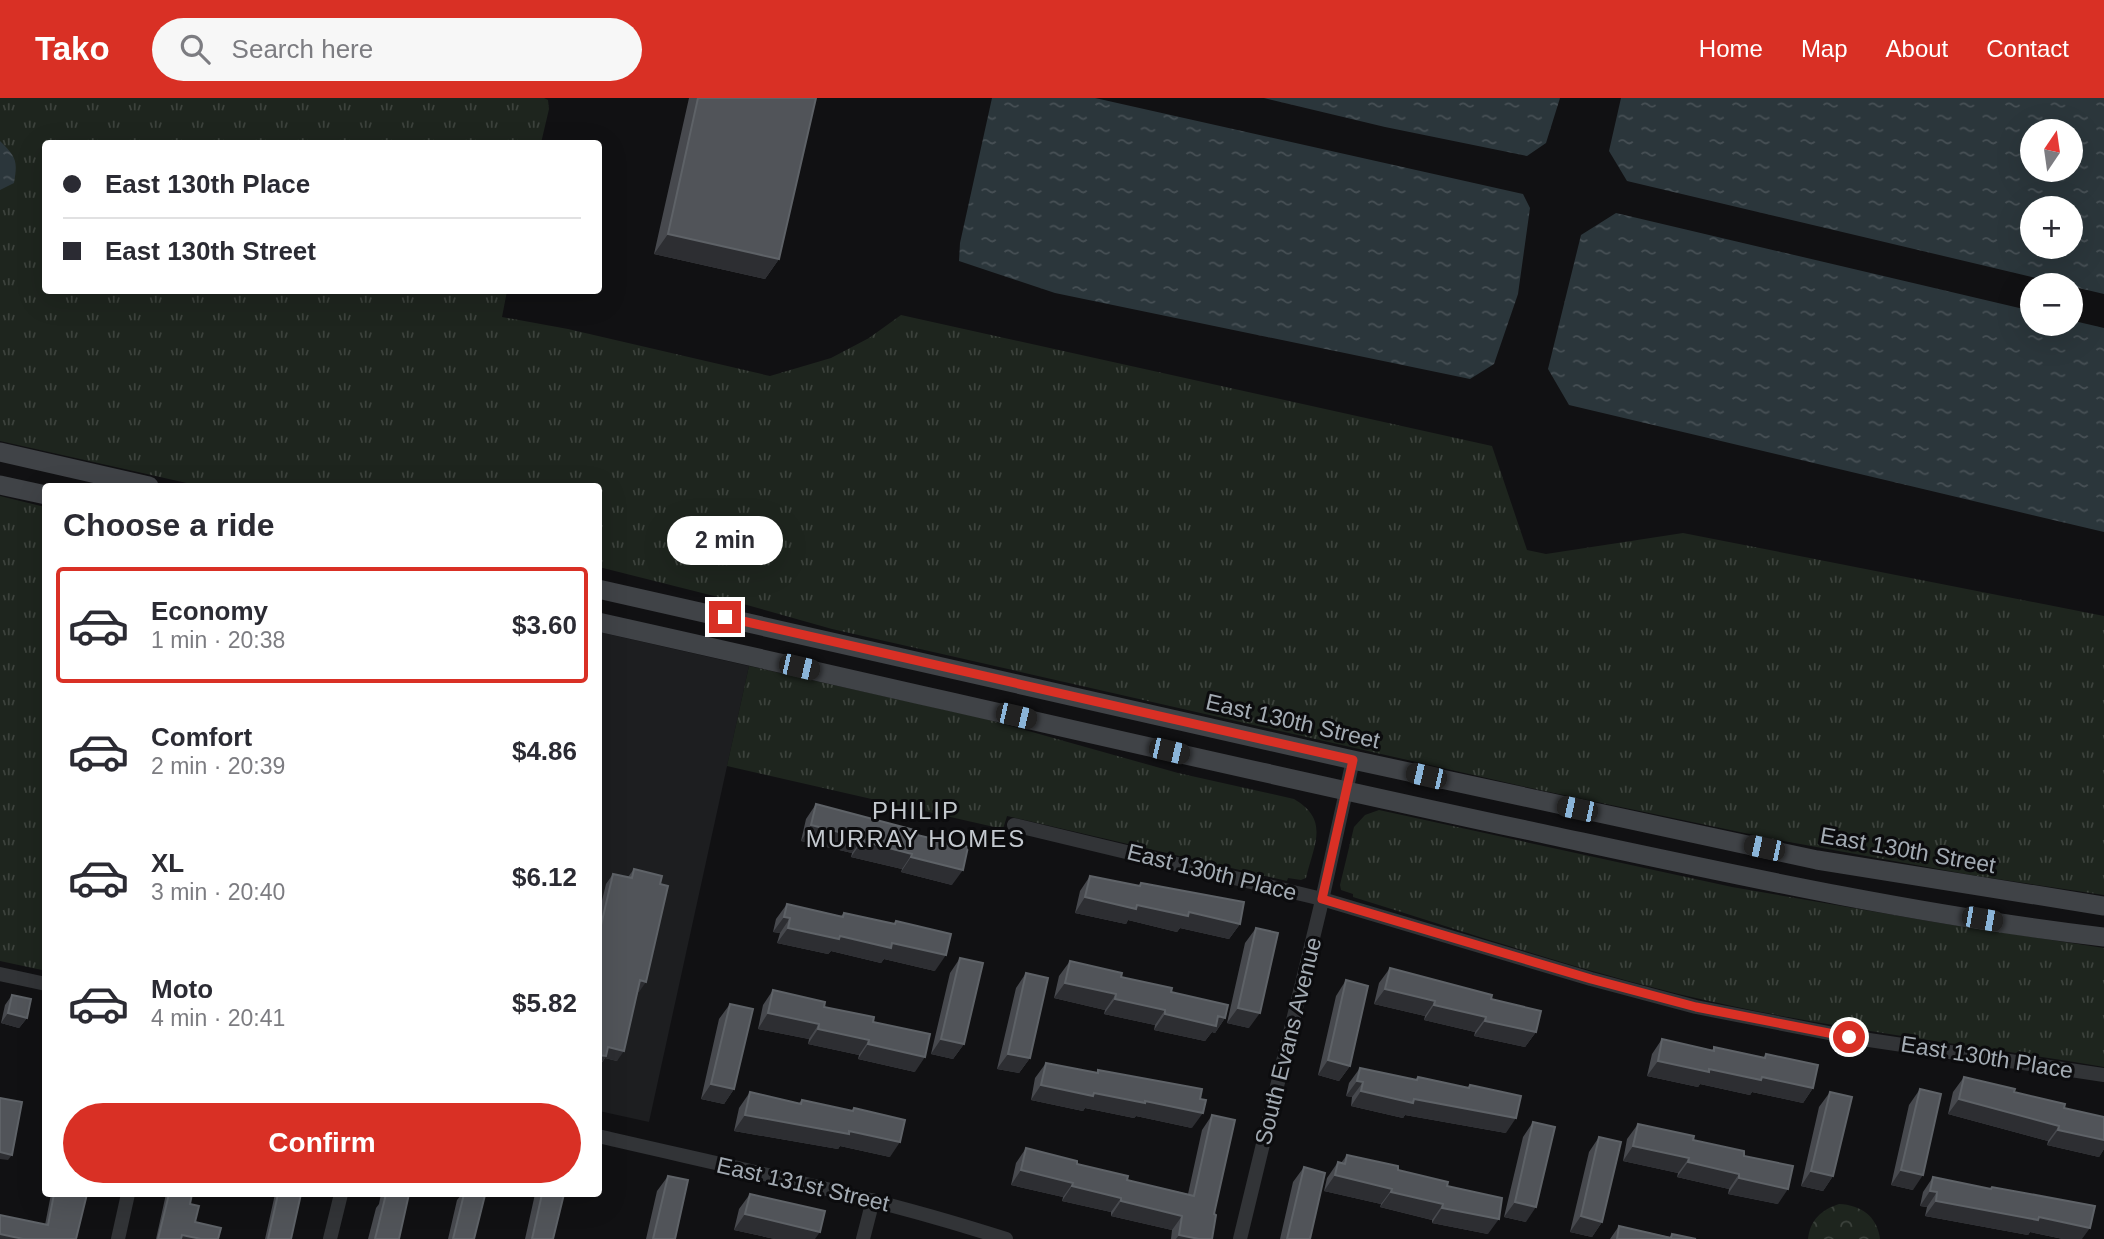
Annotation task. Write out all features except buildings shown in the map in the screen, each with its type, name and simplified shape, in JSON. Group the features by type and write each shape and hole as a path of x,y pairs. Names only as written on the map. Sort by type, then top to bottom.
{"main road":[{"path":"0,452 136,483"},
{"path":"0,485 42,494"},
{"name":"East 130th Street","path":"602,590 1353,760 1817,860 2104,906"},
{"path":"602,623 1346,791 1808,890 2104,937"}],"street":[{"name":"South Evans Avenue","path":"1240,1239 1353,760"},
{"name":"East 130th Place","path":"1014,825 1322,899 1591,979 1696,1007 1849,1037 2104,1075"},
{"path":"0,974 42,983"},
{"name":"East 131st Street","path":"602,1137 873,1200 932,1215 1006,1239"},
{"path":"118,1239 127,1197"},
{"path":"330,1239 340,1197"},
{"path":"863,1239 873,1200"}],"shaded area":[{"path":"602,633 749,666 649,1122 602,1112"}],"green space":[{"path":"0,98 544,98 548,100 549,109 542,140 42,140 42,294 506,294 502,317 568,329 770,376 831,358 869,338 901,315 1492,446 1527,550 1546,554 1683,533 2104,616 2104,895 1971,875 1773,839 1535,789 832,629 602,568 602,483 187,483 0,441"},
{"path":"0,496 42,506 42,970 0,961"},
{"path":"749,666 982,718 1178,773 1294,799 1305,807 1316,824 1315,844 1306,878 1288,878 1287,881 1007,816 1003,829 727,766"},
{"path":"1379,810 1732,887 2104,948 2104,1067 1825,1024 1732,1006 1541,956 1353,897 1353,894 1341,890 1340,885 1354,827 1365,815"},
{"path":"1839,1204 1867,1213 1875,1224 1880,1239 1808,1239 1811,1226 1818,1217"}],"water":[{"path":"992,98 1095,98 1523,194 1530,208 1518,294 1494,364 1470,379 1055,293 959,261 960,243"},
{"path":"1264,98 1560,98 1546,143 1527,156 1385,127"},
{"path":"1621,98 2104,98 2104,294 2083,289 2083,273 2020,274 1627,181 1609,151"},
{"path":"0,141 13,155 16,169 14,183 0,190"},
{"path":"1616,213 2020,308 2020,336 2083,336 2083,323 2104,328 2104,532 1569,405 1548,369 1581,235"}],"district":[{"name":"PHILIP MURRAY HOMES","path":"916,824"}],"route":[{"path":"725,617 1353,760 1322,899 1591,979 1696,1007 1849,1037"}]}
